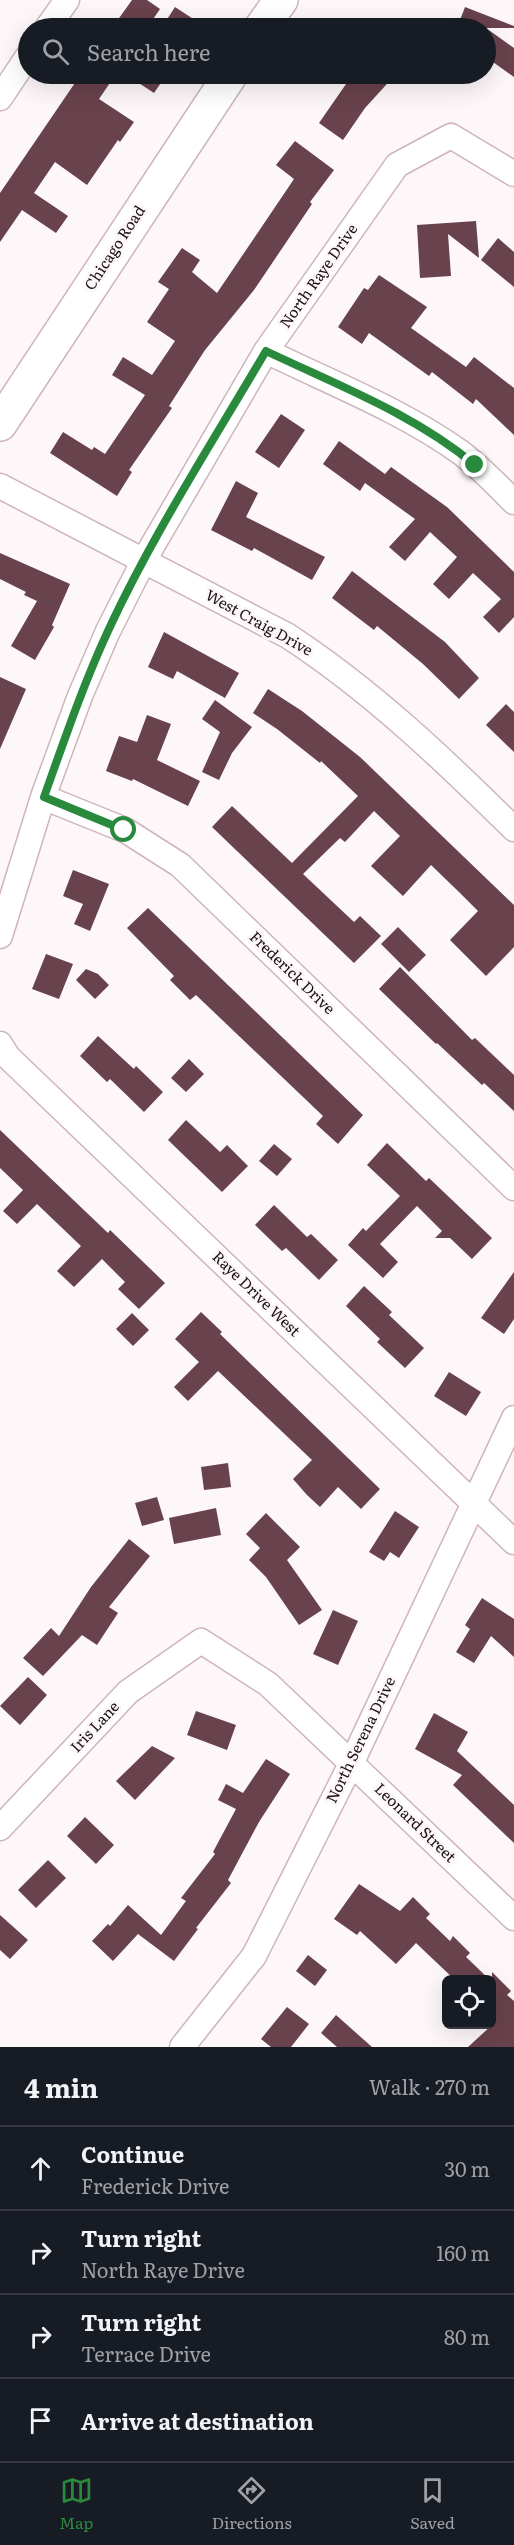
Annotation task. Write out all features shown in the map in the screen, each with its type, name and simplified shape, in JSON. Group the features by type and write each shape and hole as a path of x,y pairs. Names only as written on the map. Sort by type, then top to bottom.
{"street":[{"path":"55,18 67,0"},
{"path":"268,18 281,0"},
{"path":"0,98 18,71"},
{"name":"Chicago Road","path":"0,424 224,84"},
{"name":"North Raye Drive","path":"0,936 44,797 80,696 108,631 144,560 266,351 398,165 451,136 514,174"},
{"path":"266,351 405,417 430,432 475,465 514,502"},
{"name":"West Craig Drive","path":"0,486 288,636 342,674 447,763 514,829"},
{"name":"Frederick Drive","path":"44,797 124,830 180,865 514,1188"},
{"name":"Raye Drive West","path":"0,1044 8,1057 514,1542"},
{"name":"North Serena Drive","path":"187,2045 254,1956 351,1762 514,1418"},
{"name":"Leonard Street","path":"201,1641 268,1684 514,1918"},
{"name":"Iris Lane","path":"0,1828 128,1692 201,1641"}],"building":[{"path":"132,0 147,0 160,9 154,18 119,18"},
{"path":"175,7 192,18 168,18"},
{"path":"465,7 493,18 461,18"},
{"path":"496,19 514,26 514,28 496,28"},
{"path":"496,35 514,48 514,77 496,64"},
{"path":"74,84 109,84 99,99 134,122 120,142 118,140 87,185 55,162 34,193 68,216 56,233 22,210 0,242 0,193"},
{"path":"140,84 160,84 154,93"},
{"path":"346,84 387,84 365,108 343,140 319,123"},
{"path":"295,141 334,170 310,202 312,204 254,290 205,350 169,406 172,408 129,470 132,472 117,496 50,453 63,432 92,450 94,447 105,454 145,395 112,375 123,357 152,375 175,341 147,322 169,289 158,282 182,248 200,260 192,272 217,293 294,179 276,165"},
{"path":"476,221 479,258 448,234 451,276 420,278 417,225"},
{"path":"498,238 514,252 514,287 481,260"},
{"path":"379,275 427,307 411,328 466,367 474,357 514,388 514,435 476,399 473,404 432,372 429,376 369,333 362,344 338,327 364,288 368,290"},
{"path":"281,414 305,430 279,468 255,452"},
{"path":"339,441 385,474 391,467 447,507 514,572 514,617 499,633 483,617 501,599 473,573 449,599 433,584 457,557 430,532 405,561 389,547 415,519 365,483 360,491 323,464"},
{"path":"236,481 258,493 246,517 325,557 312,580 254,548 252,551 211,530"},
{"path":"0,553 70,584 52,625 54,627 35,660 11,646 37,601 24,595 26,592 0,579"},
{"path":"352,571 445,642 479,678 459,699 423,664 377,626 374,630 332,598"},
{"path":"164,632 239,673 225,698 177,671 173,679 148,667"},
{"path":"0,677 26,689 0,749"},
{"path":"268,689 302,711 360,757 514,905 514,947 486,976 450,940 478,911 431,865 403,896 371,866 400,836 374,811 345,842 340,838 303,874 354,922 360,916 381,936 354,963 212,827 232,806 292,863 358,796 321,761 320,763 253,713"},
{"path":"215,700 252,727 232,753 219,780 202,772 220,732 202,719"},
{"path":"506,704 514,712 514,752 486,725"},
{"path":"147,715 171,724 157,760 200,781 188,806 133,779 132,781 106,771 119,736 137,742"},
{"path":"73,870 109,884 90,931 74,924 83,904 63,896"},
{"path":"148,908 363,1115 338,1144 316,1124 323,1116 196,995 190,1000 170,980 174,976 127,928"},
{"path":"398,927 426,955 409,972 381,944"},
{"path":"46,954 73,964 59,999 32,989"},
{"path":"400,967 472,1040 475,1038 514,1075 514,1111 436,1044 379,989"},
{"path":"86,969 98,974 109,985 95,999 76,980"},
{"path":"98,1036 134,1069 136,1066 163,1092 144,1112 110,1079 107,1082 80,1056"},
{"path":"189,1059 204,1074 186,1092 171,1078"},
{"path":"186,1120 220,1152 227,1145 248,1166 222,1192 168,1140"},
{"path":"0,1130 108,1233 110,1230 165,1283 139,1309 118,1289 125,1282 102,1259 74,1287 57,1271 81,1246 37,1204 17,1224 3,1211 23,1190 0,1168"},
{"path":"387,1143 426,1181 429,1178 492,1238 472,1259 450,1238 435,1238 442,1231 417,1206 380,1244 398,1262 383,1278 348,1245 363,1228 366,1231 400,1196 367,1165"},
{"path":"274,1144 292,1159 277,1176 259,1161"},
{"path":"274,1205 307,1237 311,1234 338,1260 319,1280 286,1248 282,1251 255,1225"},
{"path":"514,1272 514,1319 504,1334 481,1318"},
{"path":"364,1286 392,1312 389,1315 424,1348 405,1368 377,1342 380,1339 346,1306"},
{"path":"201,1312 222,1332 220,1334 380,1489 361,1509 338,1487 320,1507 307,1495 293,1479 312,1460 218,1371 188,1401 174,1387 199,1362 175,1339"},
{"path":"132,1313 149,1330 133,1346 116,1329"},
{"path":"449,1372 481,1392 466,1416 434,1396"},
{"path":"228,1463 231,1487 204,1490 201,1467"},
{"path":"157,1497 164,1520 142,1526 135,1503"},
{"path":"216,1508 221,1535 174,1544 169,1518"},
{"path":"395,1511 419,1527 399,1558 390,1552 384,1561 369,1552"},
{"path":"266,1513 300,1547 287,1560 322,1610 299,1625 266,1577 249,1560 260,1548 246,1534"},
{"path":"129,1539 150,1556 109,1607 118,1613 97,1645 82,1635 43,1676 23,1658 51,1628 59,1636 91,1587"},
{"path":"482,1598 514,1619 514,1657 491,1636 474,1663 456,1652 470,1629 465,1625"},
{"path":"333,1610 358,1621 338,1665 313,1654"},
{"path":"28,1677 47,1695 20,1725 0,1706"},
{"path":"196,1711 236,1725 227,1750 187,1735"},
{"path":"434,1713 468,1732 457,1751 514,1805 514,1843 453,1785 462,1775 415,1749"},
{"path":"152,1746 175,1758 135,1800 116,1781"},
{"path":"266,1759 290,1774 259,1822 228,1880 231,1883 174,1961 138,1934 113,1961 92,1941 108,1924 110,1926 128,1905 161,1935 186,1901 181,1898 215,1854 213,1852 236,1809 218,1800 226,1784 243,1793"},
{"path":"85,1817 114,1845 96,1864 67,1836"},
{"path":"48,1860 66,1878 36,1908 18,1890"},
{"path":"359,1884 400,1911 413,1897 430,1914 426,1918 450,1941 453,1936 470,1953 466,1957 485,1975 450,1975 416,1943 396,1964 360,1931 357,1935 334,1919"},
{"path":"0,1915 28,1940 10,1959 0,1950"},
{"path":"308,1955 327,1970 315,1986 296,1971"},
{"path":"496,1976 511,1991 507,1995 514,2001 514,2047 468,2047 488,2029 496,2029"},
{"path":"287,2007 309,2024 291,2047 271,2047 261,2039"},
{"path":"336,2015 372,2047 337,2047 321,2033"}],"route":[{"path":"124,830 44,797 80,696 108,631 144,560 266,351 405,417 475,465"}]}
